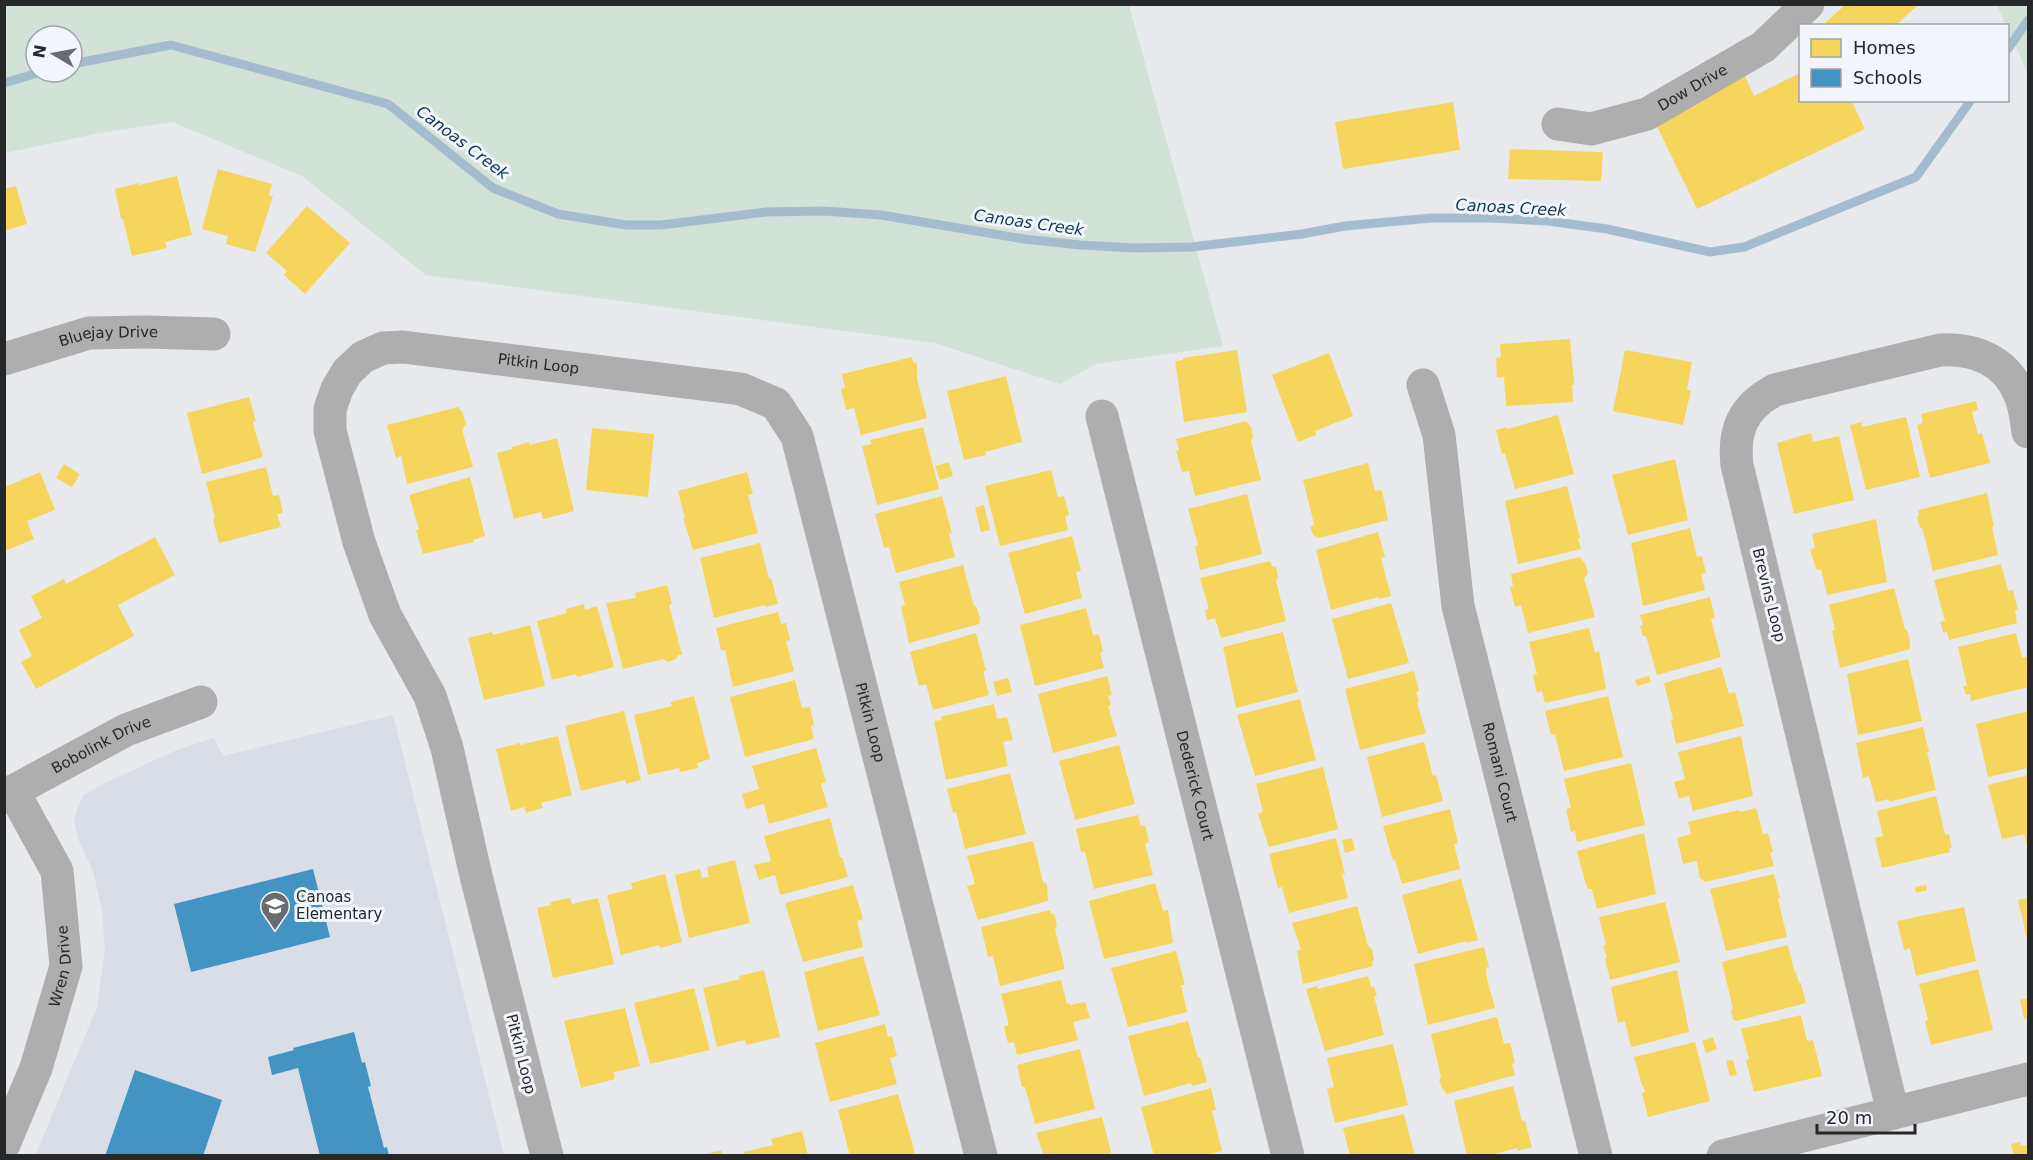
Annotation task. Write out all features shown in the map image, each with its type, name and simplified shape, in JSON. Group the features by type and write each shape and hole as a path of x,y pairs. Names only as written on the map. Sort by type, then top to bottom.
{"street":[{"name":"Dow Drive","path":"1558,124 1591,129 1647,114 1764,47 1808,4"},
{"name":"Bluejay Drive","path":"4,359 89,333 214,334"},
{"name":"Pitkin Loop","path":"547,1155 476,876 447,748 430,696 385,615 359,542 330,431 330,409 337,389 347,372 363,357 383,348 403,347 741,389 776,404 797,436 981,1155"},
{"name":"Brevins Loop","path":"1893,1113 1737,465 1735,448 1738,432 1744,417 1753,405 1763,396 1775,390 1940,350 1957,349 1975,352 2003,369 2021,396 2028,432"},
{"name":"Romani Court","path":"1423,384 1439,435 1458,606 1596,1155"},
{"name":"Dederick Court","path":"1102,416 1288,1155"},
{"name":"Bobolink Drive","path":"9,793 126,730 201,702"},
{"name":"Wren Drive","path":"4,1144 36,1068 66,966 57,871 9,793"},
{"path":"1723,1155 2028,1079"}],"shaded area":[{"name":"Canoas Elementary","path":"393,715 504,1155 35,1156 97,1007 105,950 102,911 93,871 78,839 74,820 84,795 179,749 214,738 223,756"}],"green space":[{"path":"4,5 1129,5 1223,346 1096,364 1060,384 935,343 426,275 302,176 172,122 100,133 5,153"},
{"path":"1997,5 2028,5 2028,74 2009,32 2009,24 2006,24"}],"building: Homes":[{"path":"1846,4 1919,4 1897,24 1824,24"},
{"path":"1799,74 1799,102 1852,102 1865,129 1697,209 1654,120 1745,76 1754,96"},
{"path":"1453,102 1460,150 1343,169 1335,122"},
{"path":"1510,149 1603,152 1601,181 1508,179"},
{"path":"218,169 272,184 269,195 273,196 255,252 226,244 228,236 202,229"},
{"path":"177,176 192,235 165,242 167,248 132,256 115,189"},
{"path":"16,186 27,224 4,231 4,189"},
{"path":"307,206 350,243 305,294 284,275 287,271 266,253"},
{"path":"1570,339 1574,385 1572,385 1573,402 1506,406 1504,377 1497,378 1496,358 1501,357 1500,344"},
{"path":"1237,350 1247,412 1184,422 1175,361"},
{"path":"1625,350 1692,362 1687,390 1691,390 1683,425 1613,411"},
{"path":"1329,353 1353,416 1315,431 1316,435 1298,442 1272,375"},
{"path":"912,357 913,362 917,364 917,379 927,418 861,435 854,408 846,410 841,389 845,388 842,374"},
{"path":"1006,376 1022,442 964,460 947,391"},
{"path":"249,397 256,421 253,422 254,427 263,457 202,474 187,413"},
{"path":"1976,401 1978,410 1972,412 1978,434 1982,433 1990,463 1930,478 1917,425 1923,423 1921,414"},
{"path":"458,407 463,413 466,424 462,430 473,467 407,484 401,456 396,458 387,425"},
{"path":"1558,415 1574,474 1515,489 1496,430"},
{"path":"1906,417 1920,477 1866,490 1850,425 1862,422 1862,427"},
{"path":"1246,421 1251,427 1253,437 1251,441 1261,480 1195,496 1189,471 1182,472 1176,451 1179,450 1176,439"},
{"path":"923,427 939,489 877,505 862,446 872,444 870,440"},
{"path":"592,428 654,434 648,497 586,490"},
{"path":"1811,433 1813,442 1839,436 1854,500 1794,514 1777,443"},
{"path":"557,438 574,511 543,519 541,512 514,519 497,453 529,442 530,445"},
{"path":"1675,459 1688,520 1628,535 1612,475"},
{"path":"949,462 953,476 940,480 935,466"},
{"path":"1368,463 1375,491 1382,490 1388,520 1319,538 1314,536 1310,527 1314,524 1303,480"},
{"path":"64,464 80,474 72,487 56,478"},
{"path":"266,467 273,496 279,495 283,513 277,514 281,527 219,543 206,482"},
{"path":"1051,470 1058,497 1064,496 1069,515 1065,516 1068,530 1000,546 985,486"},
{"path":"40,472 55,510 27,521 34,539 5,551 5,487"},
{"path":"747,472 753,494 748,495 758,533 693,550 683,518 685,518 678,491"},
{"path":"470,477 485,536 473,540 474,542 423,554 409,495"},
{"path":"1567,486 1581,549 1518,564 1505,501"},
{"path":"1987,493 1998,555 1933,571 1922,527 1920,528 1917,517 1919,516 1918,510"},
{"path":"1247,494 1262,554 1200,570 1195,546 1198,545 1188,509"},
{"path":"942,496 952,533 949,534 955,557 896,573 889,547 884,548 875,514"},
{"path":"984,505 990,530 981,532 975,508"},
{"path":"1876,519 1887,582 1827,595 1821,569 1817,570 1810,549 1815,548 1812,534"},
{"path":"1690,528 1697,557 1702,556 1706,573 1701,574 1705,590 1643,606 1631,543"},
{"path":"1378,532 1385,557 1381,558 1391,596 1379,599 1378,597 1331,610 1316,550"},
{"path":"1072,536 1081,571 1076,572 1082,598 1025,614 1008,553"},
{"path":"155,537 175,575 118,605 134,636 36,689 21,662 32,656 19,630 42,618 31,596 64,579 66,584"},
{"path":"760,543 778,604 766,607 765,605 714,618 700,558"},
{"path":"1579,557 1585,563 1588,574 1584,578 1595,617 1528,633 1521,605 1515,607 1510,587 1513,586 1511,574"},
{"path":"1270,561 1272,566 1276,567 1278,577 1276,581 1286,621 1221,638 1215,618 1207,620 1205,610 1209,609 1200,578"},
{"path":"2001,564 2008,591 2013,590 2018,610 2015,610 2017,623 1949,640 1940,622 1945,621 1934,580"},
{"path":"963,565 974,606 980,618 979,624 909,643 901,606 905,605 899,582"},
{"path":"667,585 672,604 669,605 682,655 668,662 663,659 623,669 606,603 636,598 635,593"},
{"path":"1894,588 1910,641 1910,649 1840,668 1829,605"},
{"path":"1710,597 1715,618 1711,619 1721,657 1657,675 1646,636 1643,636 1640,626 1643,625 1640,615"},
{"path":"1391,603 1409,663 1348,679 1332,619"},
{"path":"584,604 585,610 597,606 614,667 577,677 576,674 552,680 537,621 567,613 566,609"},
{"path":"1086,608 1093,635 1099,634 1104,668 1035,686 1020,625"},
{"path":"778,612 781,624 786,623 790,640 786,641 794,671 733,687 725,650 721,650 716,628"},
{"path":"530,625 545,686 484,700 468,638 492,632 493,635"},
{"path":"1589,628 1595,653 1599,651 1606,689 1545,703 1542,691 1537,693 1533,675 1537,674 1529,642"},
{"path":"1283,632 1298,692 1236,708 1223,647"},
{"path":"976,633 986,671 983,671 989,695 933,710 926,684 919,686 910,652"},
{"path":"2016,633 2022,658 2027,656 2028,687 1971,701 1970,694 1966,695 1963,686 1967,686 1958,647"},
{"path":"1908,659 1922,721 1858,735 1847,674"},
{"path":"1721,667 1729,694 1735,692 1744,726 1676,744 1671,720 1673,719 1664,683"},
{"path":"1414,671 1419,691 1416,692 1419,702 1417,703 1426,733 1360,750 1345,689"},
{"path":"1107,676 1112,695 1108,696 1111,705 1108,706 1117,736 1053,753 1038,694"},
{"path":"1649,676 1651,682 1637,686 1635,680"},
{"path":"1008,678 1012,692 997,696 993,682"},
{"path":"795,680 802,708 810,707 814,739 745,757 730,697"},
{"path":"694,696 710,759 697,763 698,768 680,772 679,768 648,775 634,715 672,706 670,702"},
{"path":"1608,696 1623,757 1564,771 1555,734 1551,735 1545,711"},
{"path":"1300,699 1316,760 1255,776 1237,715"},
{"path":"994,704 997,719 1007,717 1013,740 1003,742 1008,766 946,780 934,721 942,720 941,717"},
{"path":"624,711 641,780 626,784 625,780 581,791 565,726"},
{"path":"2028,711 2028,768 1988,777 1976,724"},
{"path":"1923,727 1936,790 1889,802 1889,799 1876,802 1869,776 1863,778 1856,743"},
{"path":"558,736 572,795 541,803 543,808 526,813 524,807 511,811 496,749"},
{"path":"1741,736 1753,796 1693,811 1689,796 1679,799 1674,782 1685,779 1678,752"},
{"path":"1424,742 1433,776 1436,775 1443,801 1382,817 1367,757"},
{"path":"1119,745 1135,804 1075,820 1059,761"},
{"path":"816,748 826,782 821,784 828,807 769,824 764,804 746,809 742,794 759,789 752,766"},
{"path":"1631,763 1645,825 1577,842 1575,831 1571,832 1566,809 1571,808 1564,779"},
{"path":"1323,767 1338,829 1269,847 1258,814 1263,812 1256,784"},
{"path":"1010,773 1026,834 965,849 956,812 953,813 947,789"},
{"path":"2028,775 2028,848 2024,834 2002,839 1988,785"},
{"path":"1936,796 1945,835 1949,834 1952,848 1949,848 1950,852 1882,868 1875,838 1883,836 1877,811"},
{"path":"1756,808 1763,834 1768,833 1774,866 1705,882 1700,878 1697,861 1683,864 1677,838 1691,834 1688,822"},
{"path":"1450,809 1458,843 1454,844 1460,869 1402,884 1383,826"},
{"path":"1138,815 1141,826 1145,825 1149,842 1145,844 1153,875 1094,889 1085,852 1081,852 1076,829"},
{"path":"830,818 840,857 842,857 848,877 780,895 775,875 759,880 754,865 771,861 764,836"},
{"path":"1644,833 1656,894 1597,909 1592,889 1588,889 1586,885 1577,851"},
{"path":"1336,838 1348,898 1289,913 1282,887 1278,888 1269,854"},
{"path":"1352,838 1355,850 1345,853 1342,840"},
{"path":"1033,841 1043,882 1047,884 1048,901 978,920 967,886 975,884 967,856"},
{"path":"735,860 750,923 689,938 675,875 700,869 702,878 709,877 707,867"},
{"path":"665,874 682,942 660,948 659,945 621,955 607,895 633,889 631,883"},
{"path":"1774,874 1787,937 1726,951 1710,889"},
{"path":"1461,879 1478,940 1418,954 1402,895"},
{"path":"1155,883 1163,911 1168,910 1173,943 1104,959 1089,901"},
{"path":"853,885 863,919 857,921 863,947 803,962 785,903"},
{"path":"1926,885 1927,890 1916,893 1915,887"},
{"path":"570,898 572,904 598,898 614,964 553,978 537,908 551,905 550,902"},
{"path":"2028,898 2028,943 2018,900"},
{"path":"1665,902 1680,962 1610,980 1603,946 1606,945 1599,917"},
{"path":"1357,906 1368,946 1372,949 1373,966 1303,984 1297,951 1301,950 1292,923"},
{"path":"1964,907 1976,961 1916,976 1910,948 1904,950 1897,921"},
{"path":"1050,910 1055,915 1057,926 1055,930 1065,969 1000,986 993,956 988,957 981,927"},
{"path":"1788,945 1806,1003 1736,1021 1733,1019 1731,1009 1733,1009 1722,962"},
{"path":"1484,947 1489,967 1486,968 1487,979 1495,1008 1428,1025 1414,964"},
{"path":"1176,951 1185,985 1181,985 1187,1012 1128,1027 1111,968"},
{"path":"863,956 880,1015 818,1031 804,972"},
{"path":"1978,969 1993,1030 1931,1045 1925,1021 1928,1020 1919,984"},
{"path":"764,970 780,1037 746,1045 745,1040 717,1047 703,988 740,979 739,976"},
{"path":"1677,970 1689,1032 1631,1047 1625,1021 1618,1023 1611,987"},
{"path":"1368,976 1377,996 1374,996 1384,1035 1325,1051 1306,989 1317,986 1318,989"},
{"path":"1061,980 1067,1004 1085,1002 1090,1018 1073,1022 1078,1040 1017,1055 1014,1042 1008,1043 1004,1027 1009,1025 1001,994"},
{"path":"694,988 710,1050 650,1064 634,1003"},
{"path":"2028,998 2028,1018 2024,1019 2020,1000"},
{"path":"625,1008 640,1066 614,1072 615,1079 581,1088 564,1021"},
{"path":"1801,1015 1807,1041 1813,1040 1822,1076 1754,1092 1741,1029"},
{"path":"1497,1017 1504,1044 1510,1043 1515,1063 1512,1064 1515,1075 1447,1094 1439,1080 1441,1077 1431,1034"},
{"path":"1188,1021 1207,1082 1192,1086 1191,1083 1144,1096 1128,1036"},
{"path":"885,1024 888,1037 892,1036 897,1056 890,1058 897,1084 830,1102 815,1043"},
{"path":"1713,1037 1717,1049 1706,1053 1702,1041"},
{"path":"1695,1042 1710,1101 1648,1117 1642,1093 1645,1092 1634,1057"},
{"path":"1393,1044 1408,1105 1335,1123 1327,1089 1334,1087 1327,1058"},
{"path":"1080,1049 1095,1109 1035,1124 1017,1065"},
{"path":"1733,1060 1737,1075 1730,1076 1726,1061"},
{"path":"1513,1086 1522,1121 1525,1121 1532,1147 1517,1151 1517,1148 1495,1154 1495,1156 1467,1156 1454,1101"},
{"path":"1211,1088 1216,1110 1212,1111 1222,1151 1202,1156 1154,1156 1141,1107"},
{"path":"898,1094 915,1153 906,1156 850,1156 838,1110"},
{"path":"1404,1114 1415,1156 1350,1156 1343,1128"},
{"path":"1102,1117 1112,1156 1044,1156 1036,1133"},
{"path":"802,1131 808,1156 745,1156 744,1152 773,1145 771,1139"},
{"path":"2020,1142 2021,1146 2028,1145 2028,1156 2014,1156 2011,1144"},
{"path":"721,1150 723,1156 701,1156 701,1155"}],"building: Schools":[{"path":"313,869 330,937 191,972 174,904"},
{"path":"354,1032 362,1063 365,1062 371,1086 368,1087 384,1148 387,1147 389,1156 320,1156 298,1068 272,1075 268,1057"},
{"path":"135,1070 222,1100 203,1156 105,1156"}],"waterway":[{"name":"Canoas Creek","path":"2009,48 2028,20"},
{"name":"Canoas Creek","path":"84,62 171,45 388,104 493,188 558,214 626,225 661,225 766,212 824,211 881,215 1024,239 1135,248 1191,247 1302,234 1345,226 1431,218 1548,221 1607,229 1710,252 1744,247 1916,177 1970,102"},
{"name":"Canoas Creek","path":"4,83 24,77"}],"place":[{"name":"Canoas Elementary","path":"275,932"}]}
